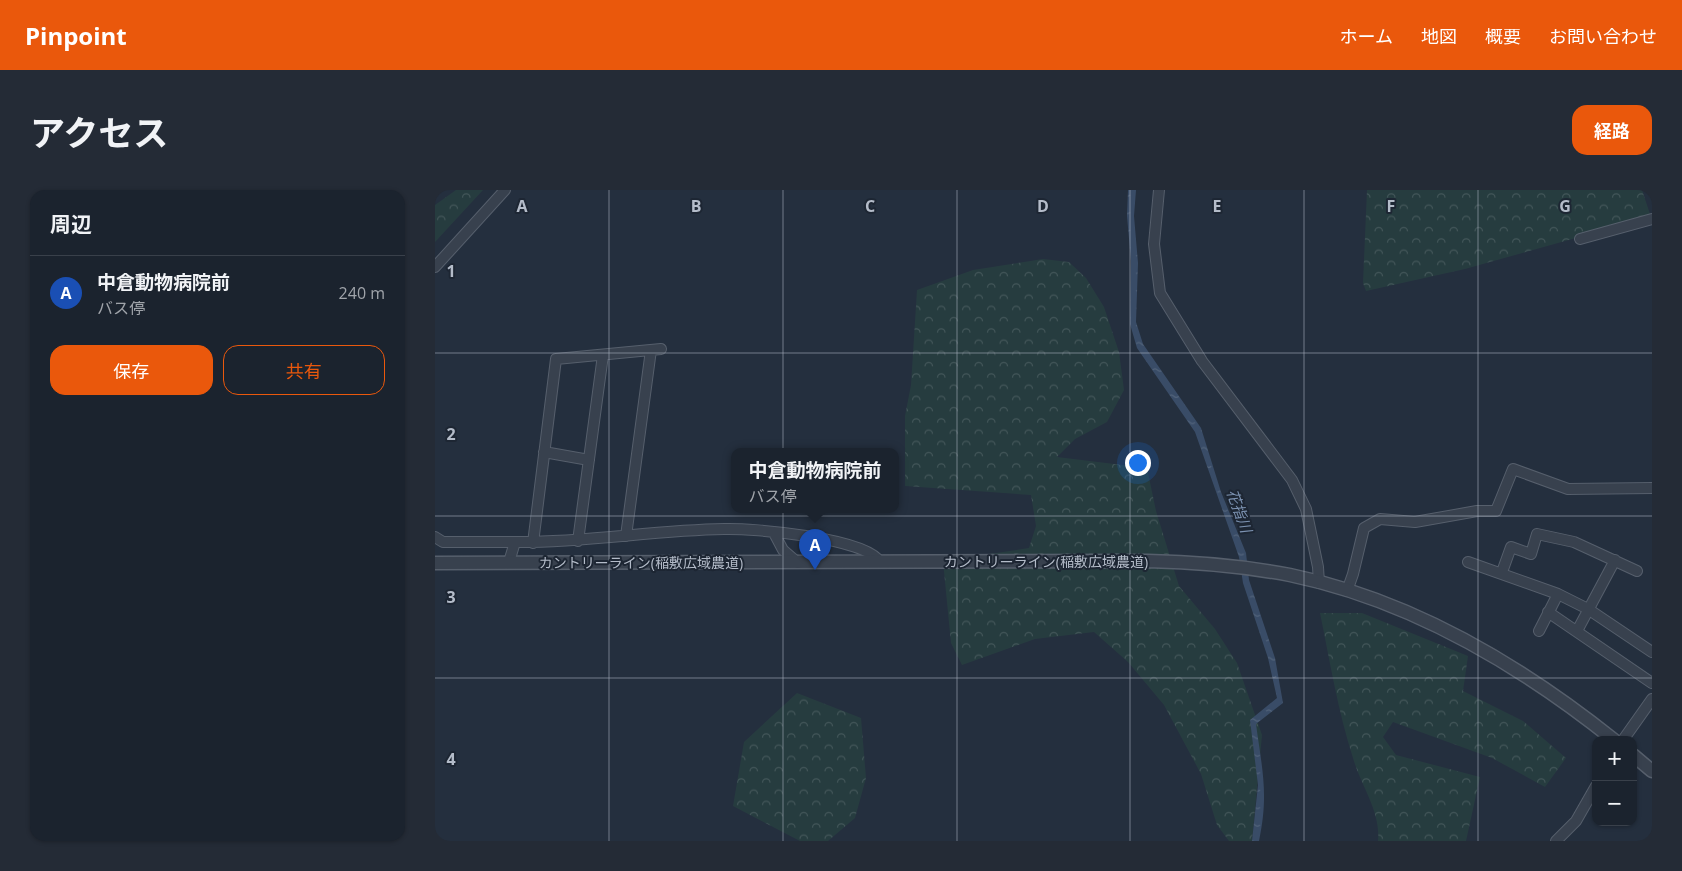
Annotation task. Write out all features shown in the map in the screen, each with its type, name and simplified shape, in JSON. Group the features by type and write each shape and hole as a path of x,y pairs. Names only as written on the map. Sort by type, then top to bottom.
{"street":[{"path":"435,267 505,190"},
{"path":"1159,190 1154,244 1160,293 1202,361 1292,480 1306,509 1318,567 1319,583"},
{"path":"1580,239 1652,219"},
{"path":"533,543 556,359 656,349 626,536"},
{"path":"577,541 603,355"},
{"path":"544,452 589,460"},
{"path":"1347,591 1353,574 1363,528 1380,519 1415,522 1477,512 1497,511 1513,469 1568,489 1652,488"},
{"path":"435,537 443,542 533,543 725,528 793,534 853,544 872,553 880,562"},
{"path":"774,533 783,550 797,563"},
{"path":"1502,572 1511,547 1531,554 1537,534 1574,542 1637,571"},
{"path":"509,562 515,542"},
{"path":"1577,631 1615,560"},
{"name":"カントリーライン(稲敷広域農道)","path":"435,563 1191,562 1262,570 1347,591 1420,618 1455,634 1537,682 1609,736"},
{"path":"1468,562 1502,572 1558,594 1588,609 1652,652"},
{"path":"1539,631 1558,594"},
{"path":"1548,612 1652,683"},
{"path":"1626,736 1652,698"},
{"path":"1637,758 1652,771"},
{"path":"1555,841 1576,821 1592,793"}],"green space":[{"path":"456,190 483,190 435,242 435,205"},
{"path":"1367,190 1642,190 1651,217 1465,269 1366,291 1363,283"},
{"path":"1043,259 1069,262 1086,278 1104,307 1119,352 1124,390 1107,422 1075,439 1057,457 1147,468 1156,511 1179,586 1215,629 1237,663 1262,735 1252,841 1229,841 1217,825 1201,774 1164,705 1128,662 1094,632 1035,639 962,665 951,643 943,561 1029,548 1036,526 1031,495 905,486 905,416 911,385 917,290 973,270"},
{"path":"1320,613 1362,613 1468,656 1463,691 1523,721 1566,758 1545,787 1492,758 1393,722 1383,737 1396,755 1480,777 1466,841 1378,841 1374,809 1356,768 1343,722"},
{"path":"797,693 861,718 866,778 855,818 828,841 800,841 733,806 744,742"}],"water":[{"name":"花指川","path":"1128,190 1136,190 1134,216 1138,263 1136,322 1143,344 1201,428 1221,492 1246,553 1249,580 1275,658 1283,703 1256,724 1264,782 1264,809 1259,841 1252,841 1258,785 1250,720 1277,698 1268,658 1243,583 1239,557 1195,432 1137,348 1130,324 1131,261 1127,216"}],"place":[{"name":"中倉動物病院前","path":"815,570"}]}
